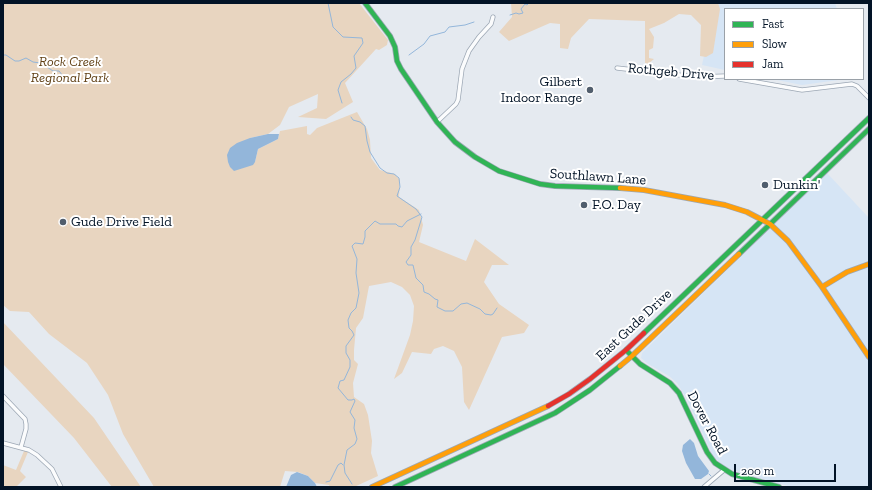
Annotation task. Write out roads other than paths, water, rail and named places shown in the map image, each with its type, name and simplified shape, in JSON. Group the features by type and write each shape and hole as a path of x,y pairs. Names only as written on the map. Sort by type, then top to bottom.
{"main road":[{"name":"Southlawn Lane","path":"365,3 390,36 395,47 401,69 437,122 455,142 475,157 499,171 540,184 644,190 725,205 747,212 762,219 770,224 788,241 822,287 869,357"},
{"name":"East Gude Drive","path":"372,487 542,409 569,394 590,379 626,350 869,118"},
{"name":"East Gude Drive","path":"395,487 555,413 590,390 632,356 869,129"},
{"path":"822,287 847,272 869,264"},
{"name":"Dover Road","path":"626,350 640,364 670,383 676,389 682,398 707,452 715,463 724,470 736,476 779,487"}],"street":[{"path":"437,122 456,104 458,100 462,69 469,51 491,24 493,17"},
{"name":"Rothgeb Drive","path":"617,68 697,77 724,76"},
{"path":"746,80 802,90 852,84 857,86 869,98"},
{"path":"3,396 25,419 26,430 21,447"},
{"path":"3,443 28,450 46,462 56,476 61,487"},
{"path":"704,487 724,470"}],"water":[{"path":"268,134 279,134 278,139 258,149 253,165 234,171 230,167 227,155 230,148 237,143 250,138"},
{"path":"690,439 694,443 698,456 709,471 708,474 701,479 695,479 686,463 682,451 683,445"},
{"path":"297,472 308,476 317,487 286,487 291,475"}],"waterway":[{"path":"328,3 333,27 343,37 362,38 363,43 354,56 356,68 341,82 338,90 342,103"},
{"path":"510,15 523,13 521,9 525,4 527,5 529,3"},
{"path":"409,55 424,44 430,36 445,32 449,27 474,22"},
{"path":"3,55 6,55 15,61 26,58 33,62 41,63 53,71 59,71 63,76 67,76"},
{"path":"351,117 353,120 360,122 365,126 370,152 380,168 387,173 394,174 399,178 400,187 397,196 416,209 422,217 415,240 411,247 411,255 406,262 408,265 413,265 416,278 423,285 424,292 438,300 437,307 445,311 453,311 461,304 467,303 480,309 485,314 491,315 497,308"},
{"path":"352,484 345,473 344,465 347,450 355,444 357,439 354,428 355,420 350,412 355,401 354,399 348,400 338,388 340,381 344,380 350,367 350,360 346,353 346,346 354,335 349,328 348,320 351,313 356,308 359,293 356,273 357,259 352,246 355,243 363,244 365,231 375,221 380,224 396,224 402,227 407,221 421,214"},
{"path":"326,482 330,481 338,465 341,463 343,465"}],"place":[{"name":"Gilbert Indoor Range","path":"590,90"},
{"name":"Dunkin'","path":"765,185"},
{"name":"F.O. Day","path":"584,205"},
{"name":"Gude Drive Field","path":"63,222"}],"park label":[{"name":"Rock Creek Regional Park","path":"70,70"}]}
